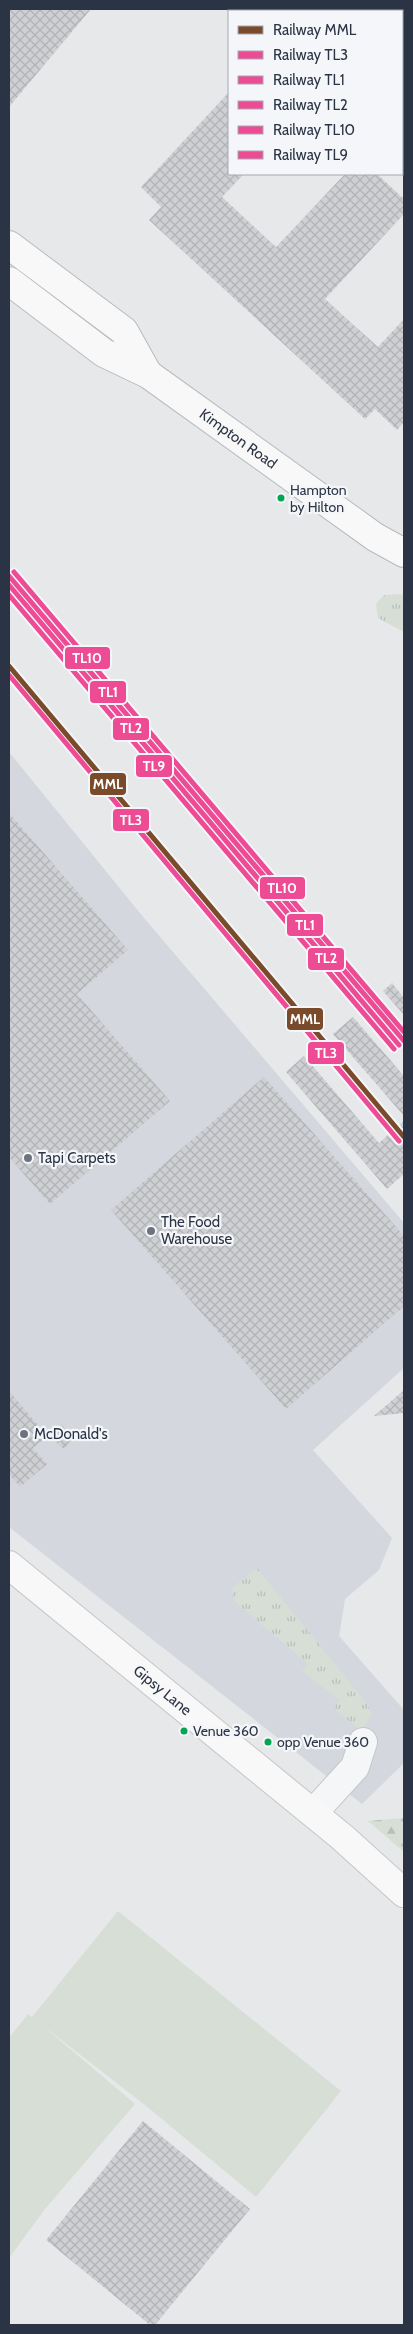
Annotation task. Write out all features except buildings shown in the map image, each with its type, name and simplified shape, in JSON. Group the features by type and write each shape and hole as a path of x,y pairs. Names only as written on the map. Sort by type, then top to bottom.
{"main road":[{"name":"Kimpton Road","path":"9,245 124,331 148,374"},
{"name":"Kimpton Road","path":"9,281 104,353 148,374 375,537 404,553"},
{"name":"Gipsy Lane","path":"9,1566 313,1813 404,1893"}],"street":[{"path":"313,1813 355,1767 363,1742"}],"shaded area":[{"path":"9,752 144,918 404,1223 404,1368 313,1450 392,1538 379,1570 345,1599 339,1636 404,1710 404,1763 362,1804 9,1527"}],"green space":[{"path":"400,594 404,596 404,632 378,618 376,604 384,595"},
{"path":"257,1568 368,1705 371,1714 366,1726 358,1728 334,1709 339,1700 302,1671 308,1664 234,1601 232,1588"},
{"path":"404,1818 404,1852 368,1821"},
{"path":"118,1911 341,2091 256,2197 145,2105 42,2025 135,2104 45,2209 9,2258 9,2038 28,2014 32,2017"}],"rail line":[{"name":"TL10","path":"14,572 404,1032"},
{"name":"TL1","path":"9,576 404,1041"},
{"name":"TL2","path":"9,585 399,1045"},
{"name":"TL9","path":"9,595 394,1049"},
{"name":"MML","path":"9,666 404,1137"},
{"name":"TL3","path":"9,675 399,1141"}],"place":[{"name":"Hampton by Hilton","path":"281,498"},
{"name":"Tapi Carpets","path":"28,1158"},
{"name":"The Food Warehouse","path":"151,1231"},
{"name":"McDonald's","path":"24,1434"},
{"name":"Venue 360","path":"184,1731"},
{"name":"opp Venue 360","path":"268,1742"}]}
